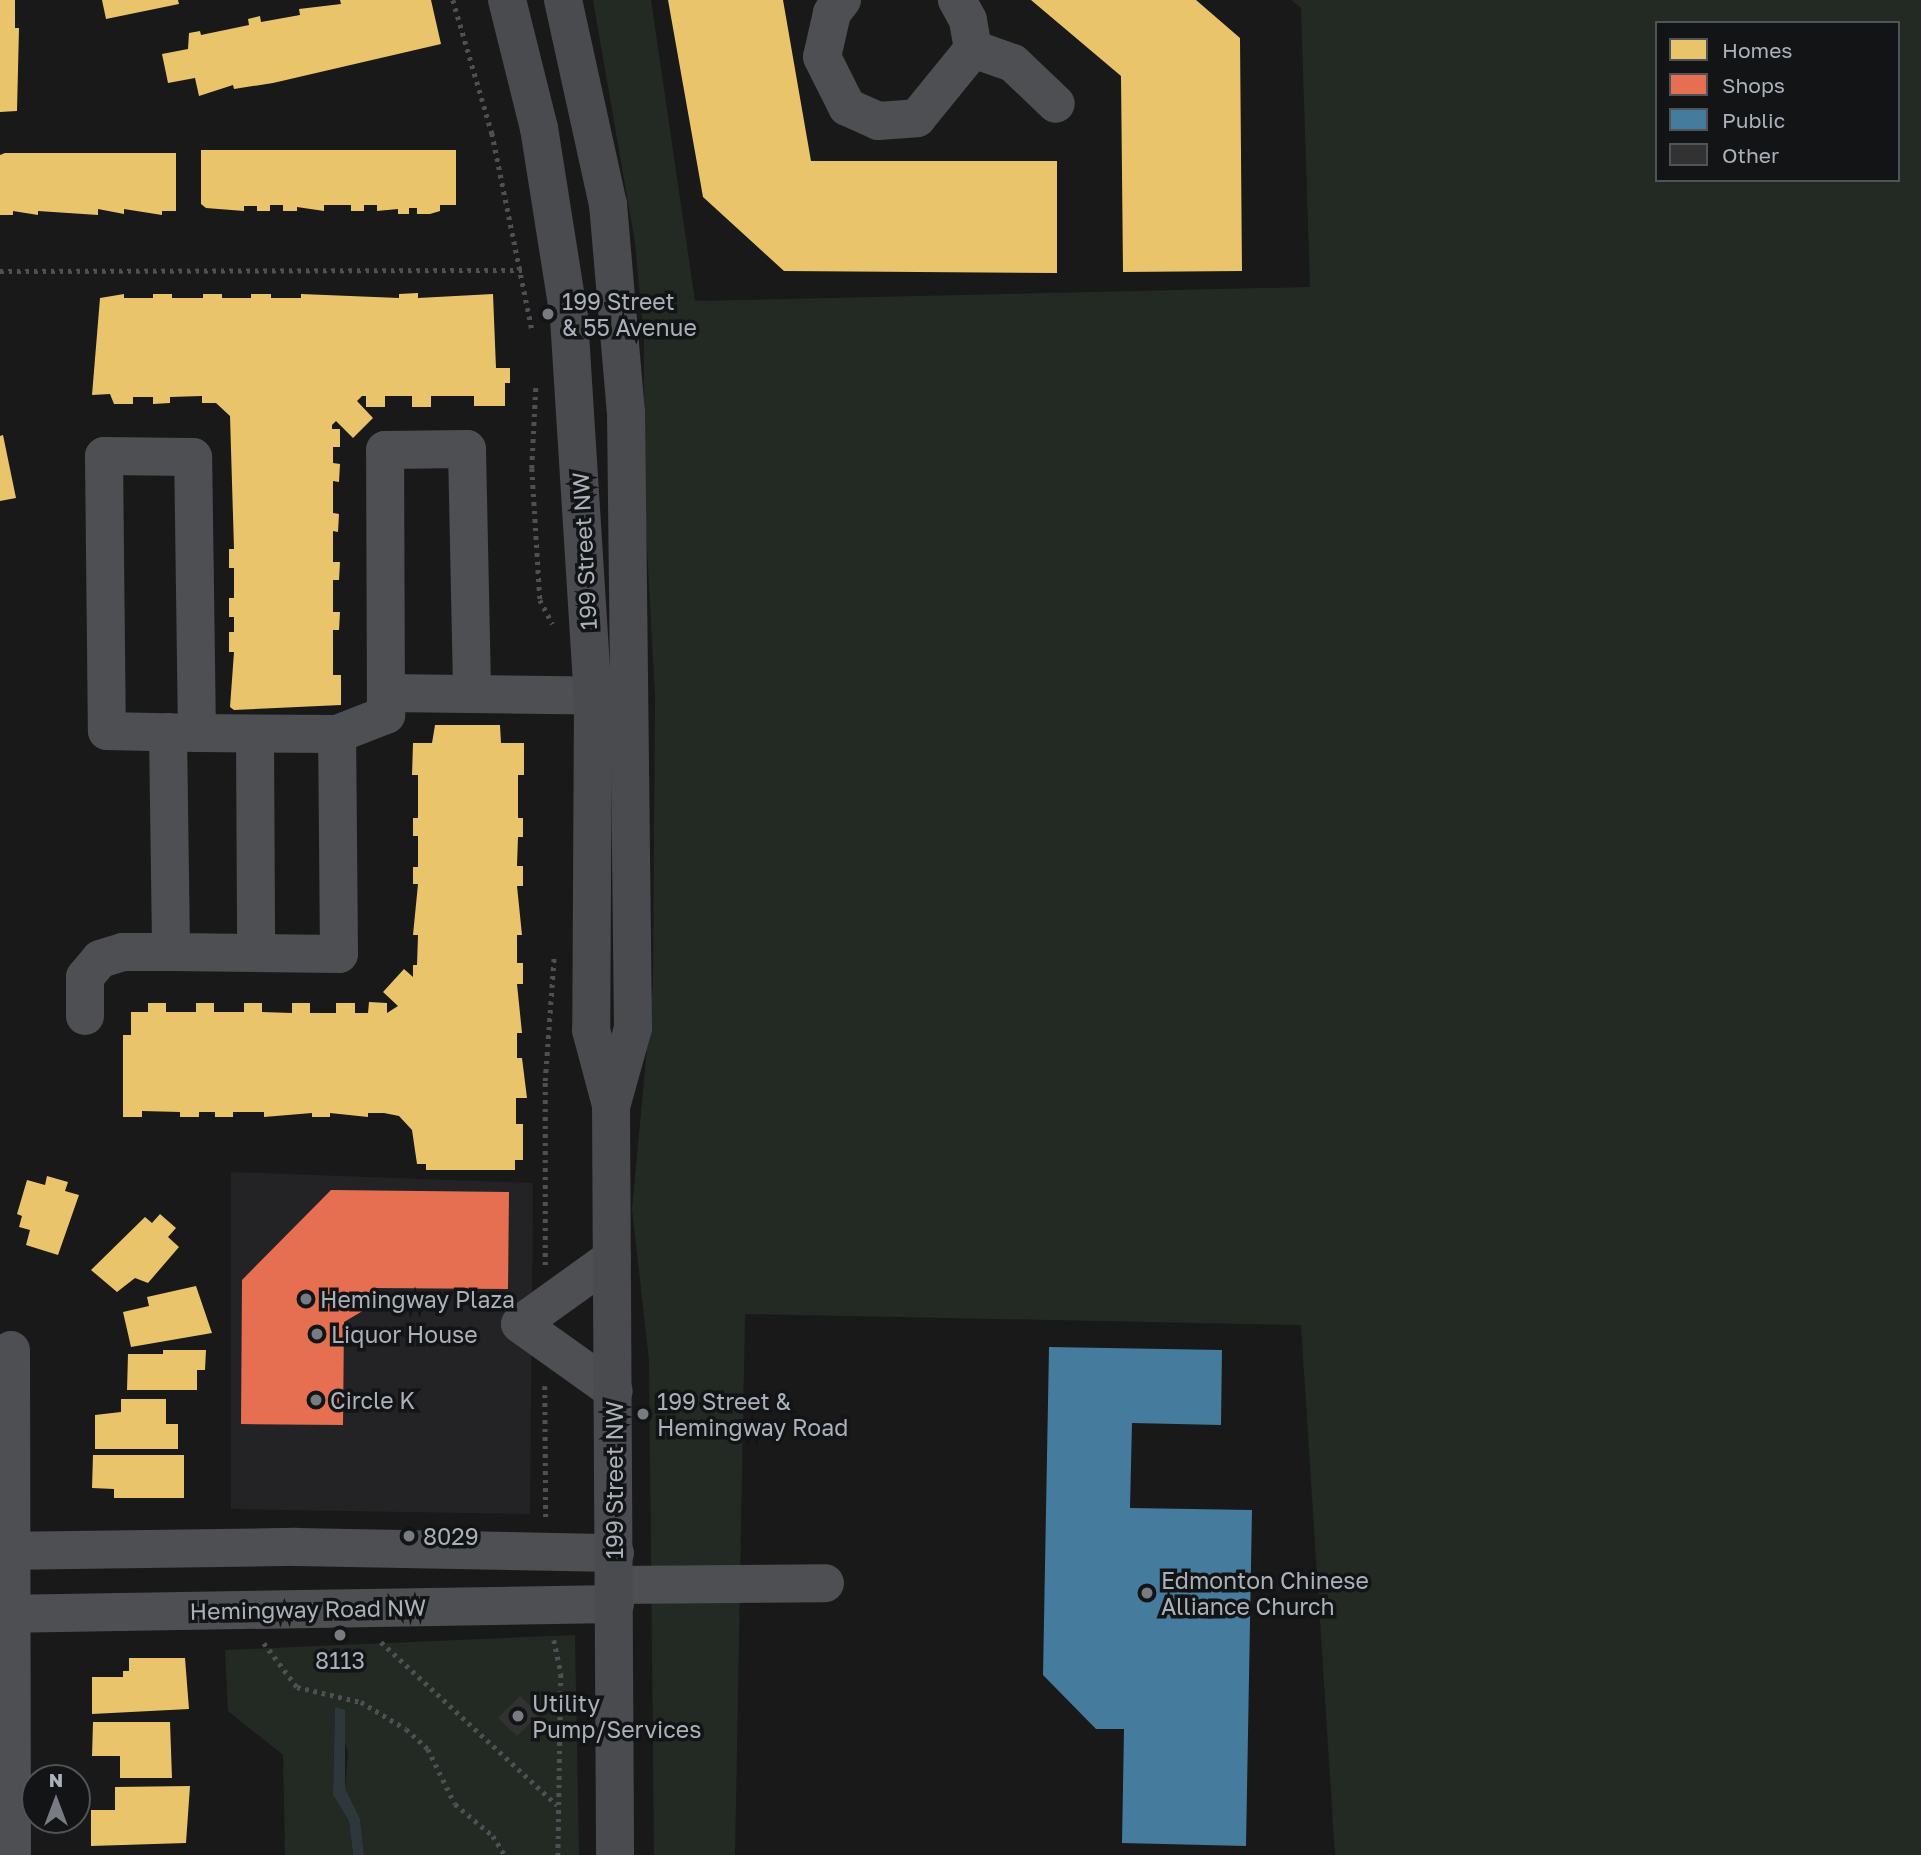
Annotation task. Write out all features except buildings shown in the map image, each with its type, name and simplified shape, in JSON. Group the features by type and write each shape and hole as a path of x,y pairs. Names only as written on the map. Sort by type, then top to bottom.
{"main road":[{"name":"199 Street NW","path":"507,0 539,128 569,318 593,695 591,1030 611,1105 615,1855"},
{"name":"199 Street NW","path":"563,0 592,116 620,306 626,412 633,1028 611,1105"}],"street":[{"path":"842,0 832,13 822,57 847,107 878,121 917,118 973,49 968,20 957,0"},
{"path":"973,49 1013,63 1056,104"},
{"path":"172,952 183,733 193,457 104,456 107,731 183,733 255,734 337,734 386,715 385,450 467,449 472,695"},
{"path":"386,693 631,697"},
{"path":"255,734 256,953"},
{"path":"85,1016 85,977 100,959 123,952 339,954 337,734"},
{"path":"612,1258 545,1324 614,1391"},
{"path":"11,1350 5,1614 12,1855"},
{"path":"295,1534 299,1609"},
{"path":"6,1551 295,1534 554,1550 615,1580 825,1584"},
{"name":"Hemingway Road NW","path":"5,1614 554,1605 615,1580"}],"path":[{"path":"453,0 492,134 523,270 533,337"},
{"path":"0,271 523,270"},
{"path":"536,377 532,468 540,600 556,629"},
{"path":"554,944 545,1081 546,1524 554,1550"},
{"path":"554,1605 553,1637 561,1674 558,1855"},
{"path":"256,1610 265,1648 297,1687 361,1702 390,1716 428,1749 455,1804 493,1836 505,1855"},
{"path":"380,1641 558,1805"}],"shaded area":[{"path":"593,0 651,0 695,301 1310,287 1301,8 1291,0 1921,0 1921,1855 1335,1855 1301,1325 745,1314 735,1855 654,1855 649,1360 632,1209 653,984 655,695 643,476 644,339 635,243"},
{"name":"Hemingway Plaza","path":"231,1172 533,1183 530,1514 231,1509"},
{"path":"575,1635 579,1855 364,1855 360,1819 345,1788 348,1753 335,1707 333,1795 349,1821 353,1855 285,1855 283,1755 228,1711 225,1650"},
{"path":"335,1707 345,1710 345,1788 360,1819 364,1855 353,1855 349,1821 333,1795"}],"place":[{"name":"199 Street & 55 Avenue","path":"548,314"},
{"name":"Hemingway Plaza","path":"306,1299"},
{"name":"Liquor House","path":"317,1334"},
{"name":"Circle K","path":"316,1400"},
{"name":"199 Street & Hemingway Road","path":"643,1414"},
{"name":"8029","path":"409,1536"},
{"name":"Edmonton Chinese Alliance Church","path":"1147,1593"},
{"name":"8113","path":"340,1635"},
{"name":"Utility Pump/Services","path":"518,1716"}]}
